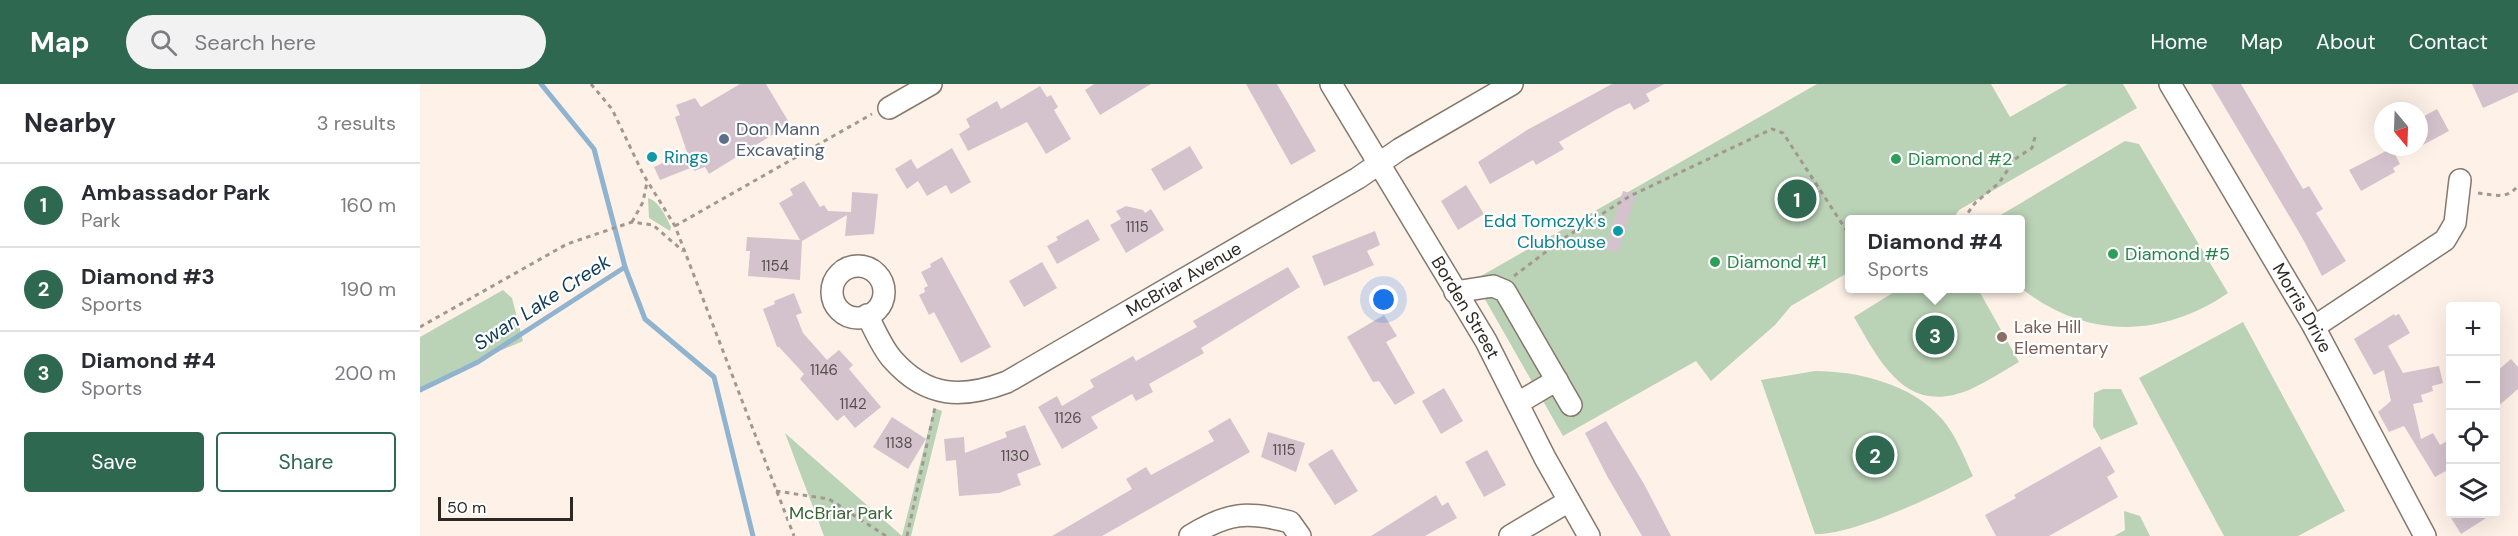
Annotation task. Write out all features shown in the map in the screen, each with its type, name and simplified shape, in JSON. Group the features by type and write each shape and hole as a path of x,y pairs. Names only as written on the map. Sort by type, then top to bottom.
{"street":[{"path":"889,108 931,84"},
{"name":"Borden Street","path":"1331,84 1486,341 1589,536"},
{"name":"McBriar Avenue","path":"867,315 891,358 913,379 939,390 959,394 980,392 1007,382 1378,165 1400,148 1512,84"},
{"name":"Morris Drive","path":"2170,84 2314,327 2425,536"},
{"path":"2314,327 2445,240 2455,223 2459,185"},
{"path":"1455,292 1492,286 1505,291 1571,405"},
{"path":"1518,403 1557,380"},
{"path":"1510,536 1569,501"},
{"path":"1190,536 1212,522 1255,513 1290,522 1300,536"}],"path":[{"path":"591,84 624,129 647,181 675,226 794,536"},
{"path":"598,91 601,84"},
{"path":"675,226 864,117 889,108"},
{"path":"1505,291 1515,275 1539,256 1630,196 1772,129 1783,133 1845,228"},
{"path":"1966,215 1975,203 1999,183 2015,159 2032,148 2035,137"},
{"path":"632,222 643,202 647,181"},
{"path":"2459,185 2503,196 2515,190 2518,185"},
{"path":"420,327 567,244 632,222 653,225 684,252"},
{"path":"907,536 939,390"},
{"path":"776,491 829,499 886,536"}],"green space":[{"path":"1817,84 1991,84 2010,117 2068,84 2123,84 2137,108 1959,210 1956,215 1845,215 1845,274 1791,306 1775,325 1711,381 1696,361 1563,436 1474,280"},
{"name":"Diamond #5","path":"2125,141 2139,144 2228,293 2176,319 2150,325 2123,327 2097,324 2071,317 2046,305 2025,291 2025,215 2001,215"},
{"path":"648,198 662,210 671,227 670,231 649,218"},
{"path":"503,290 512,298 523,341 460,368 420,390 420,337"},
{"path":"1893,293 1980,293 2019,362 1971,389 1949,396 1930,396 1913,391 1886,368 1854,317"},
{"path":"2243,322 2345,511 2298,536 2224,536 2139,378"},
{"path":"1815,371 1866,377 1900,388 1916,397 1930,407 1947,425 1973,476 1918,503 1872,521 1831,533 1815,534 1761,380"},
{"path":"2103,389 2121,389 2138,424 2101,440 2093,426 2094,393"},
{"name":"McBriar Park","path":"934,408 942,411 911,536 902,536"},
{"name":"McBriar Park","path":"785,433 902,536 824,536"},
{"path":"2124,511 2140,516 2150,536 2114,536 2125,530"}],"building":[{"name":"Don Mann Excavating","path":"740,84 766,84 790,124 709,174 705,167 694,171 693,167 660,180 654,167 687,152 675,117 680,115 676,105 695,98 701,107"},
{"path":"1094,84 1151,84 1100,115 1085,90"},
{"path":"1246,84 1277,84 1316,151 1291,165"},
{"path":"1612,84 1664,84 1646,94 1650,101 1634,110 1630,103 1615,110 1559,142 1564,149 1536,165 1533,160 1490,184 1478,162 1527,130"},
{"path":"2211,84 2241,84 2303,189 2309,186 2323,209 2316,213 2346,261 2322,276 2304,241"},
{"path":"2472,84 2518,84 2518,92 2483,108"},
{"path":"1040,86 1047,97 1051,95 1058,107 1054,110 1071,139 1046,154 1027,122 968,151 959,134 970,127 966,119 997,101 1001,109"},
{"path":"2437,109 2449,131 2428,142 2428,114"},
{"path":"1190,146 1203,168 1164,191 1151,169"},
{"path":"952,148 971,182 951,194 946,185 927,196 918,181 907,189 895,169 911,159 917,169"},
{"path":"2376,156 2396,156 2400,164 2393,168 2395,172 2361,191 2349,170"},
{"path":"804,181 820,207 824,205 828,211 851,212 852,192 878,194 874,234 845,236 847,215 802,241 800,280 748,276 750,251 746,251 747,237 800,240 779,203 793,195 790,189"},
{"path":"1466,185 1484,214 1458,230 1441,201"},
{"path":"1623,191 1636,195 1618,252 1605,249"},
{"path":"1126,206 1143,210 1145,213 1151,209 1164,230 1126,253 1110,225 1121,219 1116,211"},
{"path":"1088,219 1100,240 1057,264 1047,246 1058,240 1056,237"},
{"path":"1375,231 1380,245 1367,251 1374,265 1324,286 1312,256"},
{"path":"942,257 991,347 961,363 934,312 929,315 919,295 925,292 924,288 928,286 921,272"},
{"path":"1042,262 1057,288 1024,307 1009,281"},
{"path":"1288,267 1300,287 1201,348 1204,353 1149,384 1153,392 1136,401 1132,394 1091,417 1098,428 1062,449 1038,407 1057,396 1062,406 1094,387 1090,380 1133,356 1136,361 1197,327 1193,321"},
{"path":"794,293 802,313 796,315 803,333 827,360 839,350 853,365 849,369 881,407 855,428 844,415 837,421 800,379 804,374 777,347 763,309 775,304 774,301"},
{"path":"2394,314 2395,316 2399,314 2410,333 2388,346 2403,373 2439,366 2443,383 2432,386 2433,391 2421,395 2423,402 2413,404 2421,439 2433,433 2440,445 2446,442 2446,471 2435,477 2404,426 2389,432 2378,412 2391,401 2384,370 2374,375 2354,339"},
{"path":"1384,315 1397,336 1386,342 1415,393 1395,405 1379,381 1373,382 1347,337"},
{"path":"2511,359 2518,367 2518,389 2500,405 2500,369"},
{"path":"1444,388 1463,421 1441,434 1422,401"},
{"path":"892,417 926,439 908,469 873,447"},
{"path":"1230,418 1250,452 1102,536 1052,536 1132,489 1126,479 1146,467 1151,475 1214,441 1208,431"},
{"path":"1606,421 1644,484 1671,536 1642,536 1607,476 1585,433"},
{"path":"1025,425 1041,465 1017,474 1021,485 999,493 959,496 956,460 946,461 944,439 964,437 965,453 1007,437 1005,432"},
{"path":"1268,432 1305,443 1296,472 1261,457"},
{"path":"2100,446 2115,472 2107,477 2118,497 2049,536 1996,536 1985,515 2016,498 2014,495"},
{"path":"1332,449 1358,491 1335,505 1308,464"},
{"path":"1487,450 1506,485 1484,497 1465,462"},
{"path":"1436,495 1442,506 1448,502 1457,518 1425,536 1371,536"},
{"path":"2451,518 2486,518 2461,534"}],"waterway":[{"path":"541,84 594,149 625,267 645,319 714,377 753,536"},
{"name":"Swan Lake Creek","path":"420,390 478,362 625,267"}],"place":[{"name":"Don Mann Excavating","path":"724,139"},
{"name":"Rings","path":"652,157"},
{"name":"Diamond #2","path":"1896,159"},
{"name":"Ambassador Park","path":"1797,199"},
{"name":"Edd Tomczyk's Clubhouse","path":"1618,231"},
{"name":"Diamond #5","path":"2113,254"},
{"name":"Diamond #1","path":"1715,262"},
{"name":"Diamond #4","path":"1935,335"},
{"name":"Lake Hill Elementary","path":"2002,337"},
{"name":"Diamond #3","path":"1875,455"}]}
